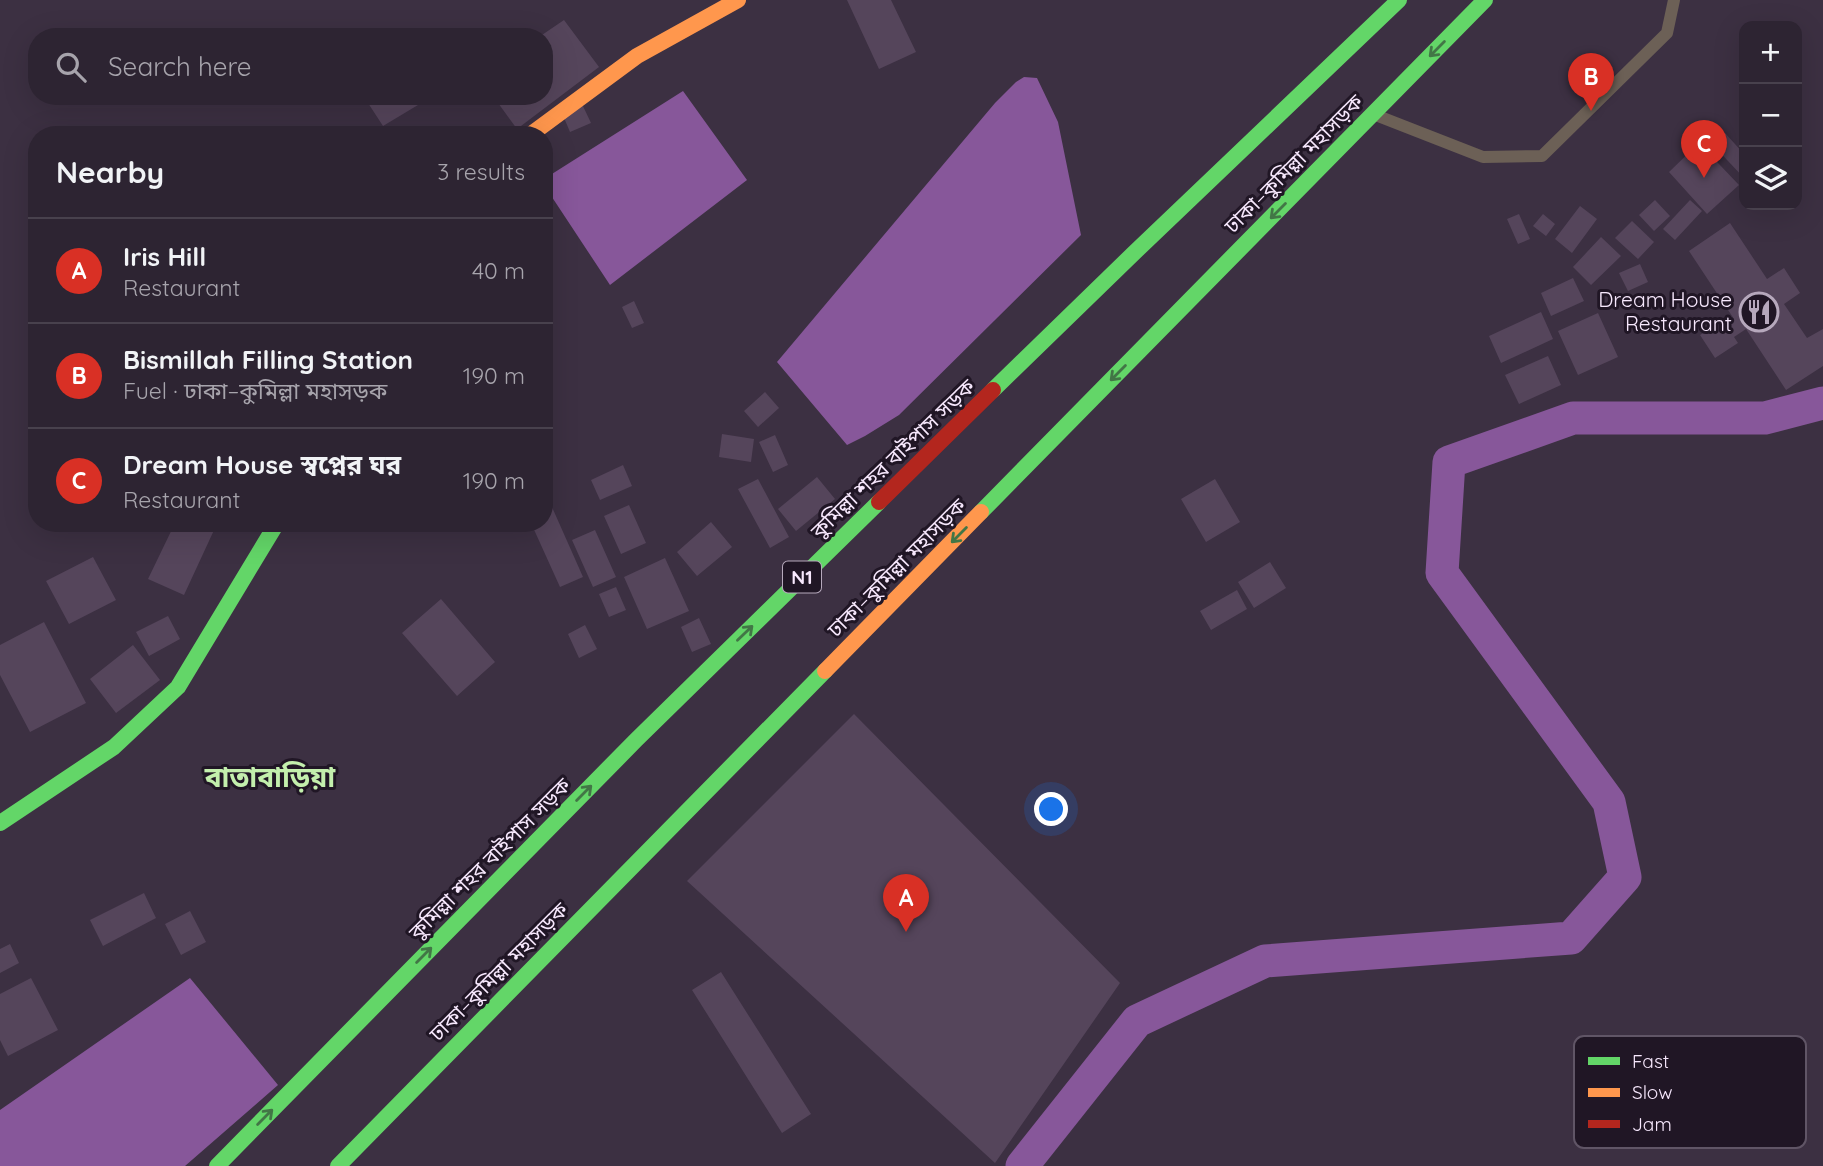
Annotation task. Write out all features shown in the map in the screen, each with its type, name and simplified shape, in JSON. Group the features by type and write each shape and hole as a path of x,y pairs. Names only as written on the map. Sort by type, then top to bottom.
{"main road":[{"path":"542,126 637,56 738,0"},
{"name":"কুমিল্লা শহর বাইপাস সড়ক","path":"217,1166 635,740 1135,251 1399,0"},
{"name":"ঢাকা–কুমিল্লা মহাসড়ক","path":"338,1166 1485,0"},
{"path":"0,823 114,747 178,687 272,532"}],"lane":[{"path":"1373,114 1483,157 1542,156 1667,33 1674,0"}],"shaded area":[{"path":"1024,77 1037,78 1058,122 1081,235 899,415 847,445 777,362 995,103"},
{"path":"683,91 747,180 610,285 553,199 553,173"},
{"path":"190,978 278,1085 185,1166 0,1166 0,1110"}],"building":[{"path":"847,0 891,0 916,52 879,69"},
{"path":"564,20 599,67 553,102 553,28"},
{"path":"582,104 591,123 570,132 562,113"},
{"path":"369,105 418,105 383,126"},
{"path":"500,105 549,105 521,126 515,126"},
{"path":"1725,133 1739,148 1739,173 1712,144"},
{"path":"1699,143 1739,185 1707,214 1669,172"},
{"path":"1655,200 1670,216 1654,231 1639,215"},
{"path":"1690,200 1702,211 1675,240 1663,229"},
{"path":"1580,206 1597,219 1572,253 1555,239"},
{"path":"1519,214 1530,239 1518,244 1507,219"},
{"path":"1543,214 1555,224 1546,236 1533,226"},
{"path":"1632,221 1654,242 1638,259 1615,238"},
{"name":"Dream House Restaurant","path":"1730,223 1767,279 1784,268 1800,293 1784,304 1807,338 1823,329 1823,366 1786,390 1746,329 1734,337 1738,343 1715,358 1700,335 1724,320 1727,324 1734,319 1689,251"},
{"path":"1601,237 1621,256 1591,285 1573,267"},
{"path":"1640,264 1648,282 1628,291 1619,273"},
{"path":"1573,278 1584,301 1551,316 1541,293"},
{"path":"634,301 644,323 632,328 622,307"},
{"path":"1541,312 1553,339 1501,363 1489,336"},
{"path":"1598,313 1618,357 1578,375 1558,331"},
{"path":"1548,356 1561,385 1519,404 1505,375"},
{"path":"765,392 779,408 758,427 744,411"},
{"path":"722,434 754,439 751,462 719,457"},
{"path":"775,435 788,465 773,472 759,442"},
{"path":"623,465 632,486 600,500 591,480"},
{"path":"817,477 835,499 796,531 778,509"},
{"path":"758,479 789,537 770,548 738,489"},
{"path":"1215,479 1240,522 1206,542 1181,499"},
{"path":"629,505 646,543 621,554 604,516"},
{"path":"553,509 583,577 560,587 535,532 553,532"},
{"path":"711,522 732,547 697,576 677,552"},
{"path":"595,530 616,577 593,587 572,540"},
{"path":"171,532 213,532 184,595 148,579"},
{"path":"93,557 116,600 69,624 46,581"},
{"path":"665,558 689,611 647,629 624,577"},
{"path":"1270,562 1286,588 1254,608 1238,582"},
{"path":"616,587 626,610 609,617 599,594"},
{"path":"1237,590 1247,609 1211,630 1200,611"},
{"path":"441,599 495,662 457,696 402,633"},
{"path":"168,616 180,639 149,656 136,632"},
{"path":"699,618 711,644 692,652 681,627"},
{"path":"44,622 86,703 30,732 0,675 0,645"},
{"path":"585,625 597,649 579,658 568,634"},
{"path":"133,645 160,680 116,713 90,679"},
{"path":"854,714 1120,983 995,1163 687,881"},
{"path":"144,893 156,918 103,946 90,920"},
{"path":"190,911 206,942 181,955 165,924"},
{"path":"10,944 19,963 0,973 0,949"},
{"path":"721,972 811,1114 782,1133 692,990"},
{"path":"31,978 58,1030 8,1056 0,1040 0,994"}],"waterway":[{"path":"1022,1166 1137,1021 1265,961 1571,938 1625,877 1609,802 1442,573 1449,462 1573,418 1765,418 1823,403"}],"traffic: fast":[{"path":"993,390 1399,0"},
{"path":"981,512 1485,0"},
{"path":"217,1166 636,740 879,502"},
{"path":"0,823 114,747 178,687 272,532"},
{"path":"338,1166 825,671"}],"traffic: slow":[{"path":"542,126 637,56 738,0"},
{"path":"825,671 981,512"}],"traffic: jam":[{"path":"879,502 993,390"}],"place":[{"name":"Bismillah Filling Station","path":"1591,111"},
{"name":"Dream House স্বপ্নের ঘর","path":"1704,178"},
{"name":"Dream House Restaurant","path":"1759,312"},
{"name":"Iris Hill","path":"906,932"}],"district":[{"name":"বাতাবাড়িয়া","path":"270,777"}]}
